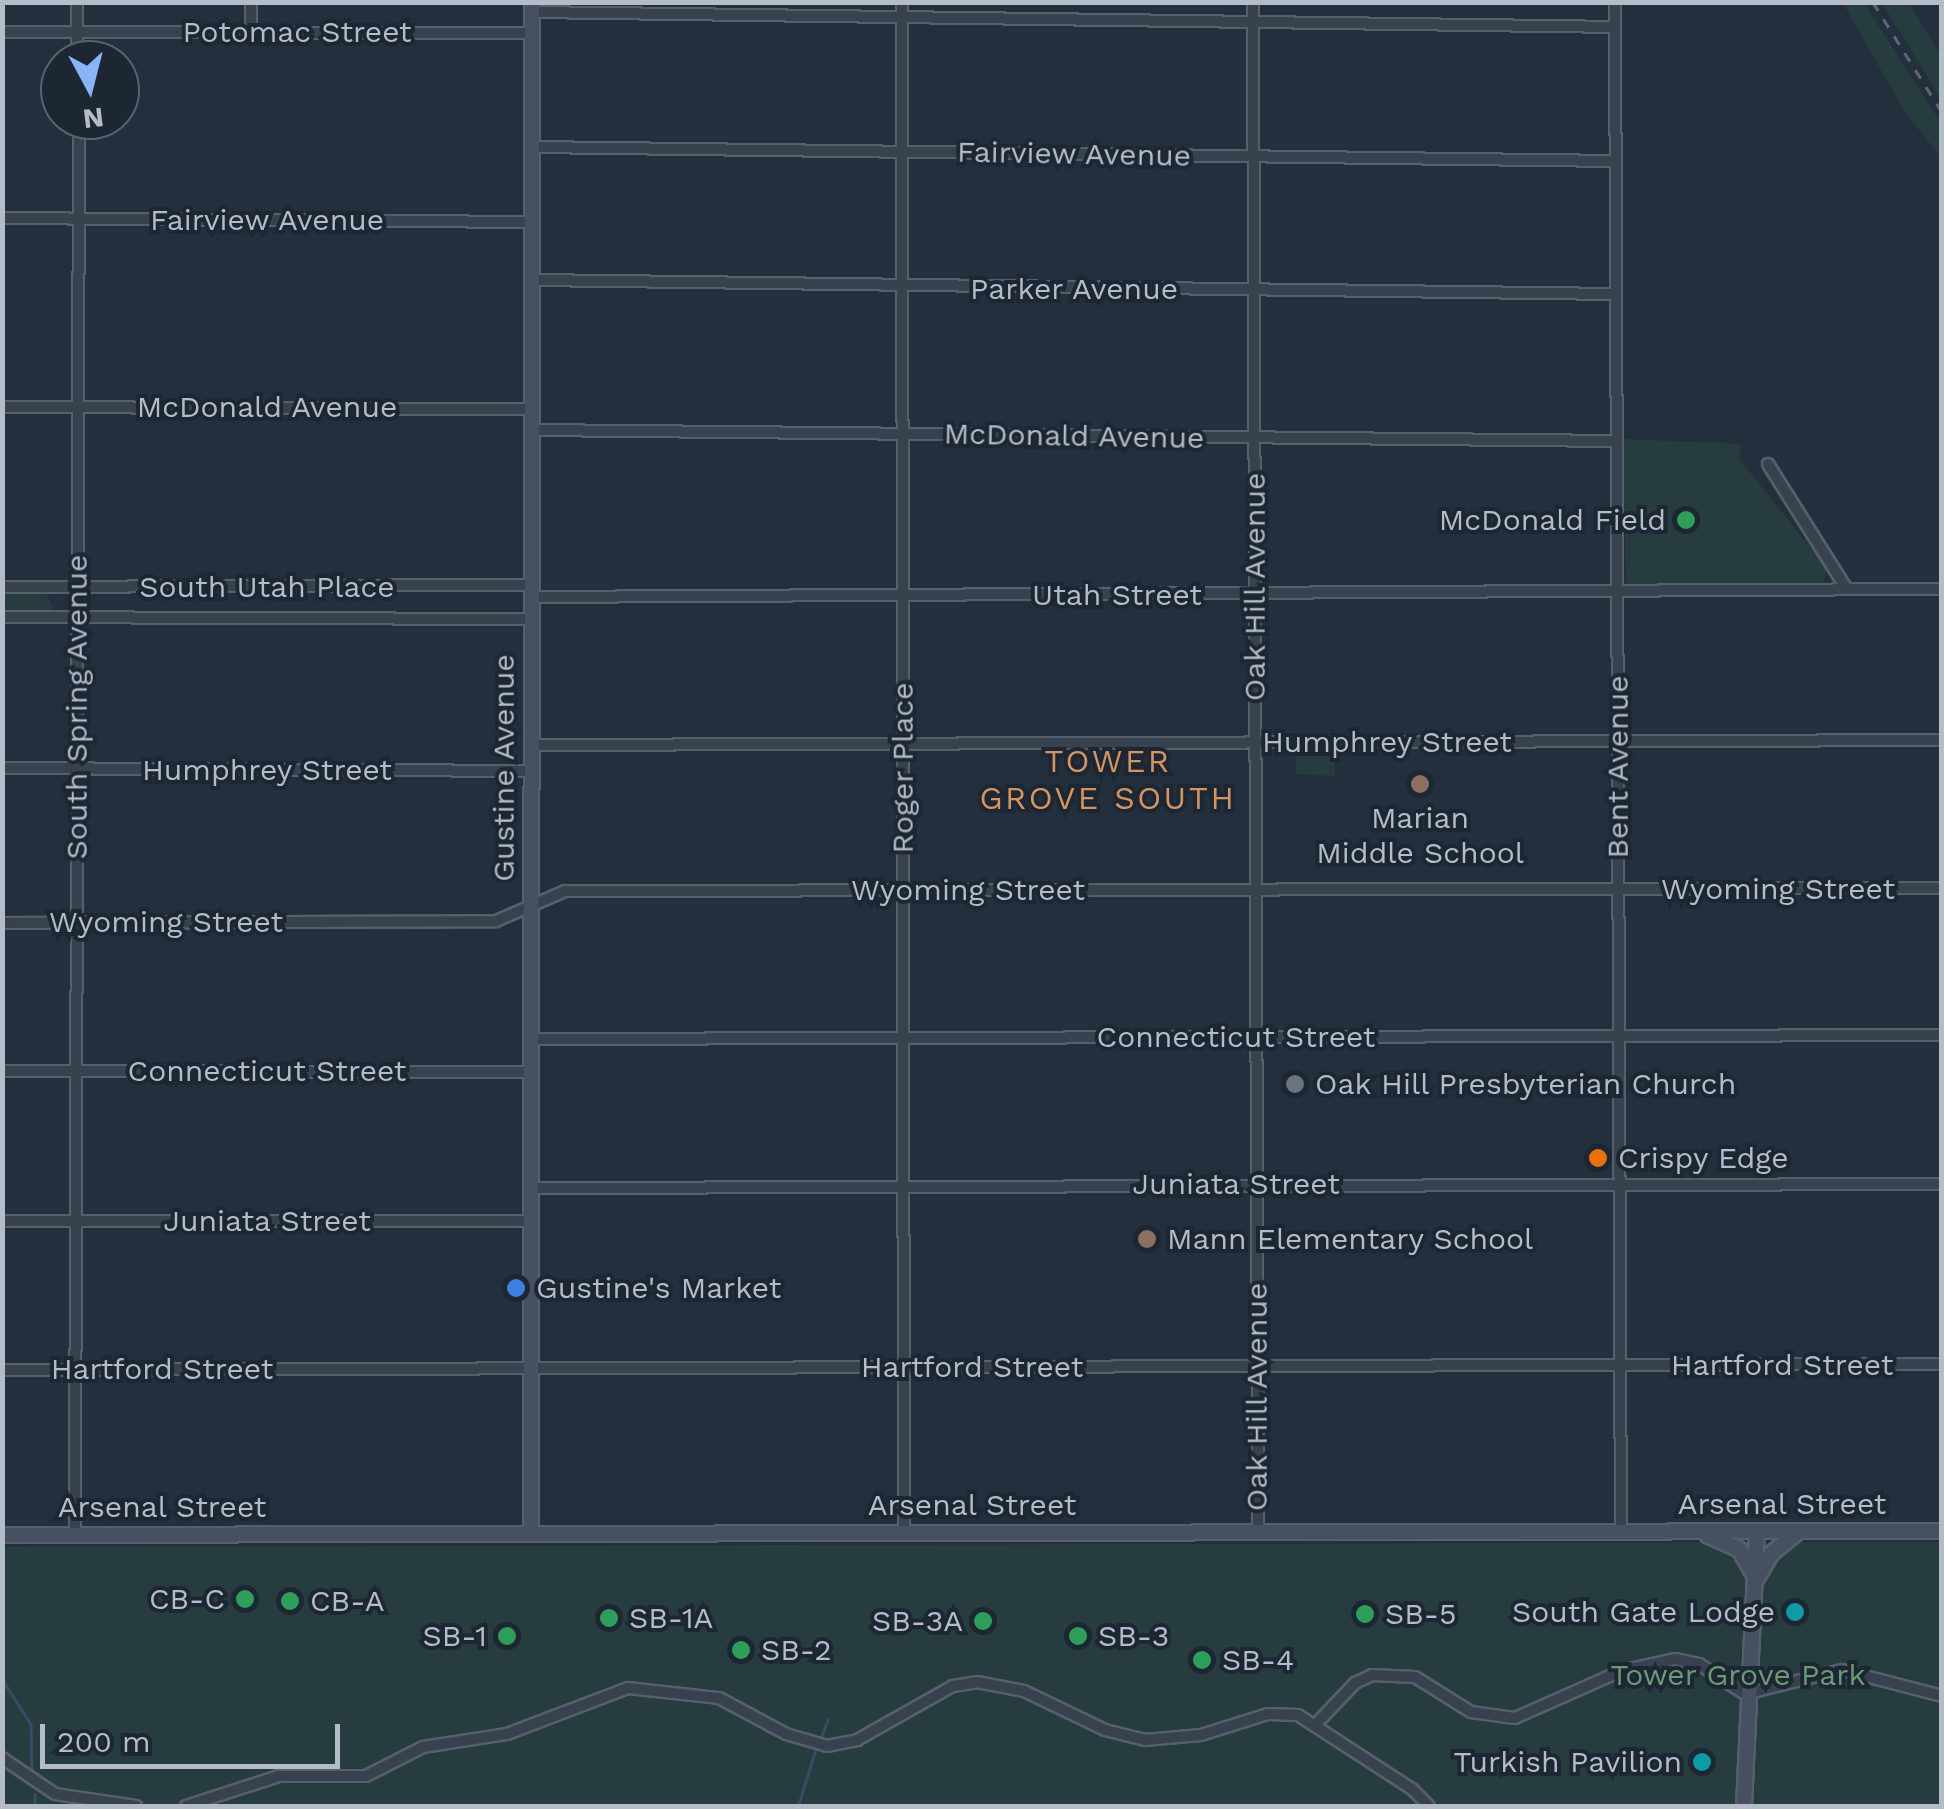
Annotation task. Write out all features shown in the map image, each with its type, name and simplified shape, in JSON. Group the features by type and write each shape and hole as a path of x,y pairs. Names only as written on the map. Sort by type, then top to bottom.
{"street":[{"path":"77,2 77,40"},
{"path":"251,2 251,32"},
{"name":"Roger Place","path":"902,2 904,1533"},
{"name":"Oak Hill Avenue","path":"1253,2 1258,1532"},
{"name":"Bent Avenue","path":"1614,2 1621,1531"},
{"path":"532,7 902,18 1614,26"},
{"name":"Gustine Avenue","path":"531,1534 532,7"},
{"name":"Potomac Street","path":"2,32 532,32"},
{"name":"South Spring Avenue","path":"75,1535 79,140"},
{"name":"Fairview Avenue","path":"532,147 1615,160"},
{"name":"Fairview Avenue","path":"2,218 532,222"},
{"name":"Parker Avenue","path":"532,280 902,288 1616,294"},
{"name":"McDonald Avenue","path":"2,407 532,409"},
{"name":"McDonald Avenue","path":"532,430 1617,441"},
{"path":"1768,464 1846,588"},
{"name":"South Utah Place","path":"2,587 532,591"},
{"name":"Utah Street","path":"532,591 903,596 1942,589"},
{"path":"2,617 532,619"},
{"name":"Humphrey Street","path":"532,745 1942,740"},
{"name":"Humphrey Street","path":"2,768 532,771"},
{"name":"Wyoming Street","path":"2,922 496,921 565,892 1942,888"},
{"name":"Connecticut Street","path":"531,1039 1942,1035"},
{"name":"Connecticut Street","path":"2,1071 531,1072"},
{"name":"Juniata Street","path":"531,1188 1942,1184"},
{"name":"Juniata Street","path":"2,1221 531,1221"},
{"name":"Hartford Street","path":"2,1370 1942,1364"},
{"name":"Arsenal Street","path":"2,1535 1942,1530"},
{"path":"1692,1531 1734,1546 1755,1584"},
{"path":"1744,1806 1757,1532"},
{"path":"1755,1584 1772,1553 1799,1532"},
{"path":"1316,1724 1354,1683 1372,1675 1416,1678 1471,1712 1496,1718 1532,1713 1604,1678 1662,1660 1695,1662 1750,1694 1842,1670 1942,1696"},
{"path":"186,1806 278,1776 366,1776 423,1747 506,1734 606,1693 640,1687 719,1698 786,1734 827,1746 857,1740 952,1686 977,1682 1024,1691 1134,1739 1187,1738 1280,1713 1316,1724 1429,1806"},
{"path":"2,1758 55,1794 136,1806"}],"green space":[{"path":"1843,3 1864,3 1941,123 1941,157 1906,114"},
{"path":"1882,3 1909,3 1941,55 1941,99"},
{"path":"1623,439 1741,444 1740,460 1828,569 1822,584 1626,584"},
{"path":"3,592 46,593 53,608 47,614 3,614"},
{"path":"1295,755 1335,755 1335,776 1296,774"},
{"name":"Tower Grove Park","path":"1941,1542 1941,1806 3,1806 2,1547"}],"waterway":[{"path":"2,1679 31,1724 32,1771"},
{"path":"821,1738 828,1719"},
{"path":"798,1806 815,1751"},
{"path":"34,1806 35,1795"}],"railway":[{"path":"1873,2 1942,112"}],"place":[{"name":"McDonald Field","path":"1686,520"},
{"name":"Marian Middle School","path":"1420,784"},
{"name":"Oak Hill Presbyterian Church","path":"1295,1084"},
{"name":"Crispy Edge","path":"1598,1158"},
{"name":"Mann Elementary School","path":"1147,1239"},
{"name":"Gustine's Market","path":"516,1288"},
{"name":"CB-C","path":"245,1599"},
{"name":"CB-A","path":"290,1601"},
{"name":"South Gate Lodge","path":"1795,1612"},
{"name":"SB-5","path":"1365,1614"},
{"name":"SB-1A","path":"609,1618"},
{"name":"SB-3A","path":"983,1621"},
{"name":"SB-1","path":"507,1636"},
{"name":"SB-3","path":"1078,1636"},
{"name":"SB-2","path":"741,1650"},
{"name":"SB-4","path":"1202,1660"},
{"name":"Turkish Pavilion","path":"1702,1762"}],"district":[{"name":"TOWER GROVE SOUTH","path":"1108,780"}]}
